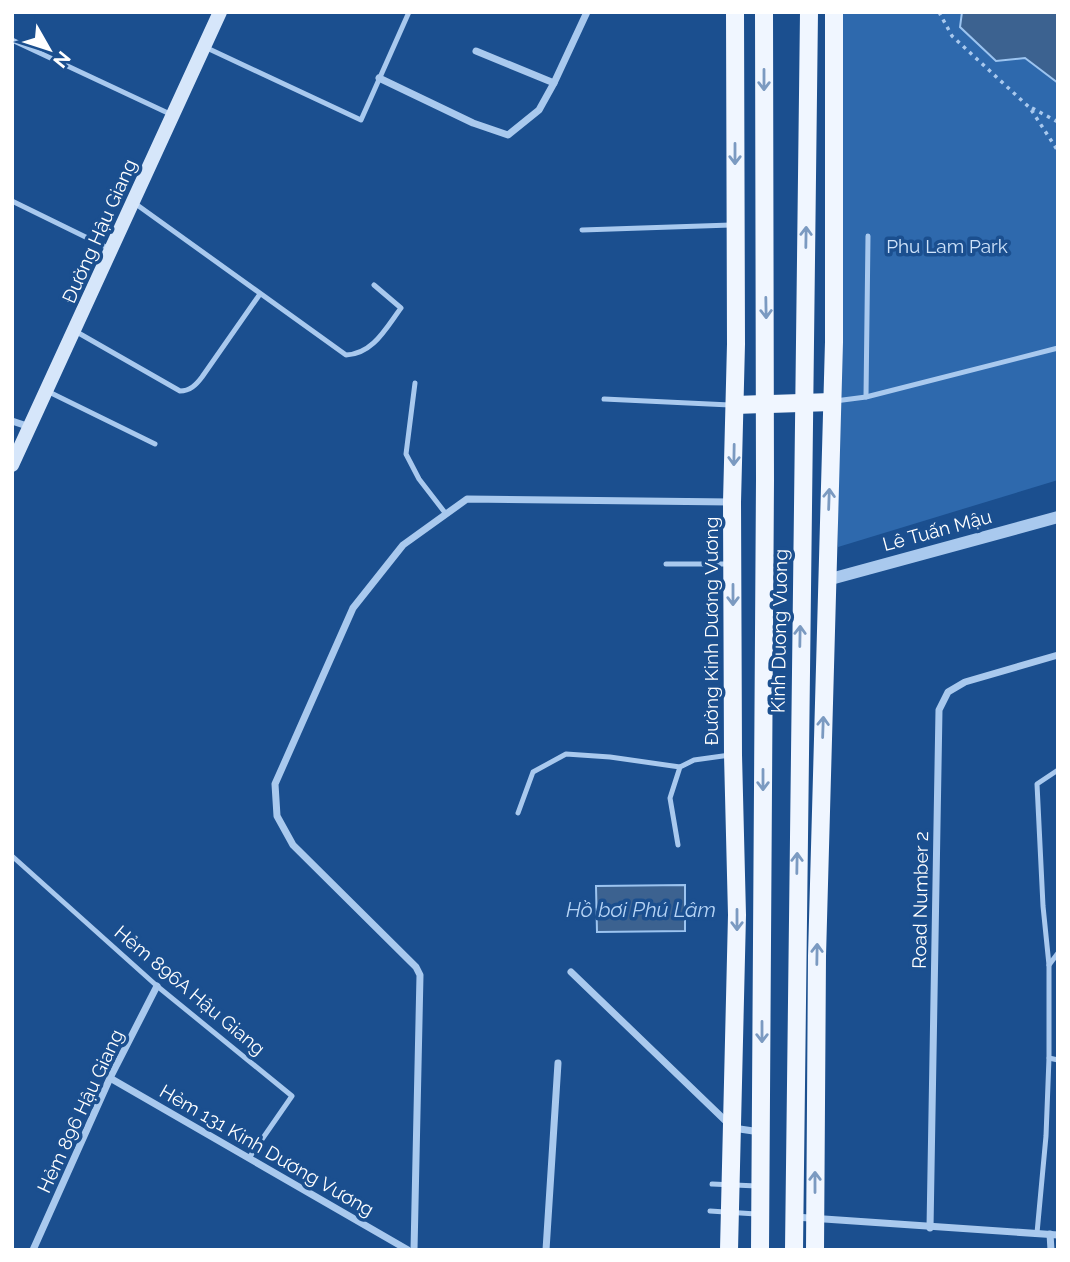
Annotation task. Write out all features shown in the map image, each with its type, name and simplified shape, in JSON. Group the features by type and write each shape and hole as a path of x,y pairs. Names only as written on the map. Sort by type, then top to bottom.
{"main road":[{"name":"Đường Hậu Giang","path":"12,466 220,12"},
{"name":"Đường Kinh Dương Vương","path":"729,1250 737,915 732,502 735,405 735,12"},
{"path":"760,1250 766,343 764,12"},
{"name":"Kinh Duong Vuong","path":"794,1250 809,12"},
{"path":"814,1250 817,956 832,402 834,12"},
{"path":"735,405 832,402"},
{"path":"801,588 827,580"}],"street":[{"path":"379,78 473,123 508,135 539,110 587,12"},
{"path":"476,51 554,83"},
{"path":"12,421 31,427"},
{"path":"414,1250 420,975 416,967 293,845 277,817 275,784 353,608 403,545 467,499 732,502"},
{"name":"Lê Tuấn Mậu","path":"827,580 1058,517"},
{"name":"Road Number 2","path":"930,1228 939,710 948,692 965,682 1058,655"},
{"path":"572,972 733,1128 761,1132"},
{"name":"Hẻm 896 Hậu Giang","path":"33,1250 110,1079 157,986"},
{"path":"546,1250 558,1063"},
{"name":"Hẻm 131 Kinh Dương Vương","path":"110,1079 408,1250"},
{"path":"794,1216 930,1228 1054,1234 1051,1250"}],"lane":[{"path":"204,46 360,120 409,12"},
{"path":"12,40 173,116"},
{"path":"12,201 111,250"},
{"path":"134,202 346,355 360,353 373,343 401,309 374,285"},
{"path":"582,230 735,225"},
{"path":"866,397 868,236"},
{"path":"75,331 180,391 185,391 194,387 202,377 260,294"},
{"path":"832,402 866,397 1058,348"},
{"path":"415,383 407,454 419,479 446,514"},
{"path":"47,391 155,444"},
{"path":"604,399 735,405"},
{"path":"666,564 733,564"},
{"path":"518,813 533,772 566,754 680,766 694,760 733,755"},
{"path":"678,845 670,798 680,766"},
{"path":"1037,1233 1046,1136 1049,965 1037,784 1058,770"},
{"name":"Hẻm 896A Hậu Giang","path":"12,856 157,986 292,1096 248,1158"},
{"path":"1049,965 1058,953"},
{"path":"1049,1058 1058,1060"},
{"path":"712,1184 761,1186"},
{"path":"710,1211 761,1215"}],"path":[{"path":"939,12 952,36 1030,108 1058,151"},
{"path":"1030,108 1058,122"}],"green space":[{"name":"Phu Lam Park","path":"837,12 1058,12 1058,480 838,547"}],"water":[{"path":"962,12 1058,12 1058,83 1025,58 996,61 960,27"},
{"name":"Hồ bơi Phú Lâm","path":"685,885 685,931 597,932 596,886"}]}
